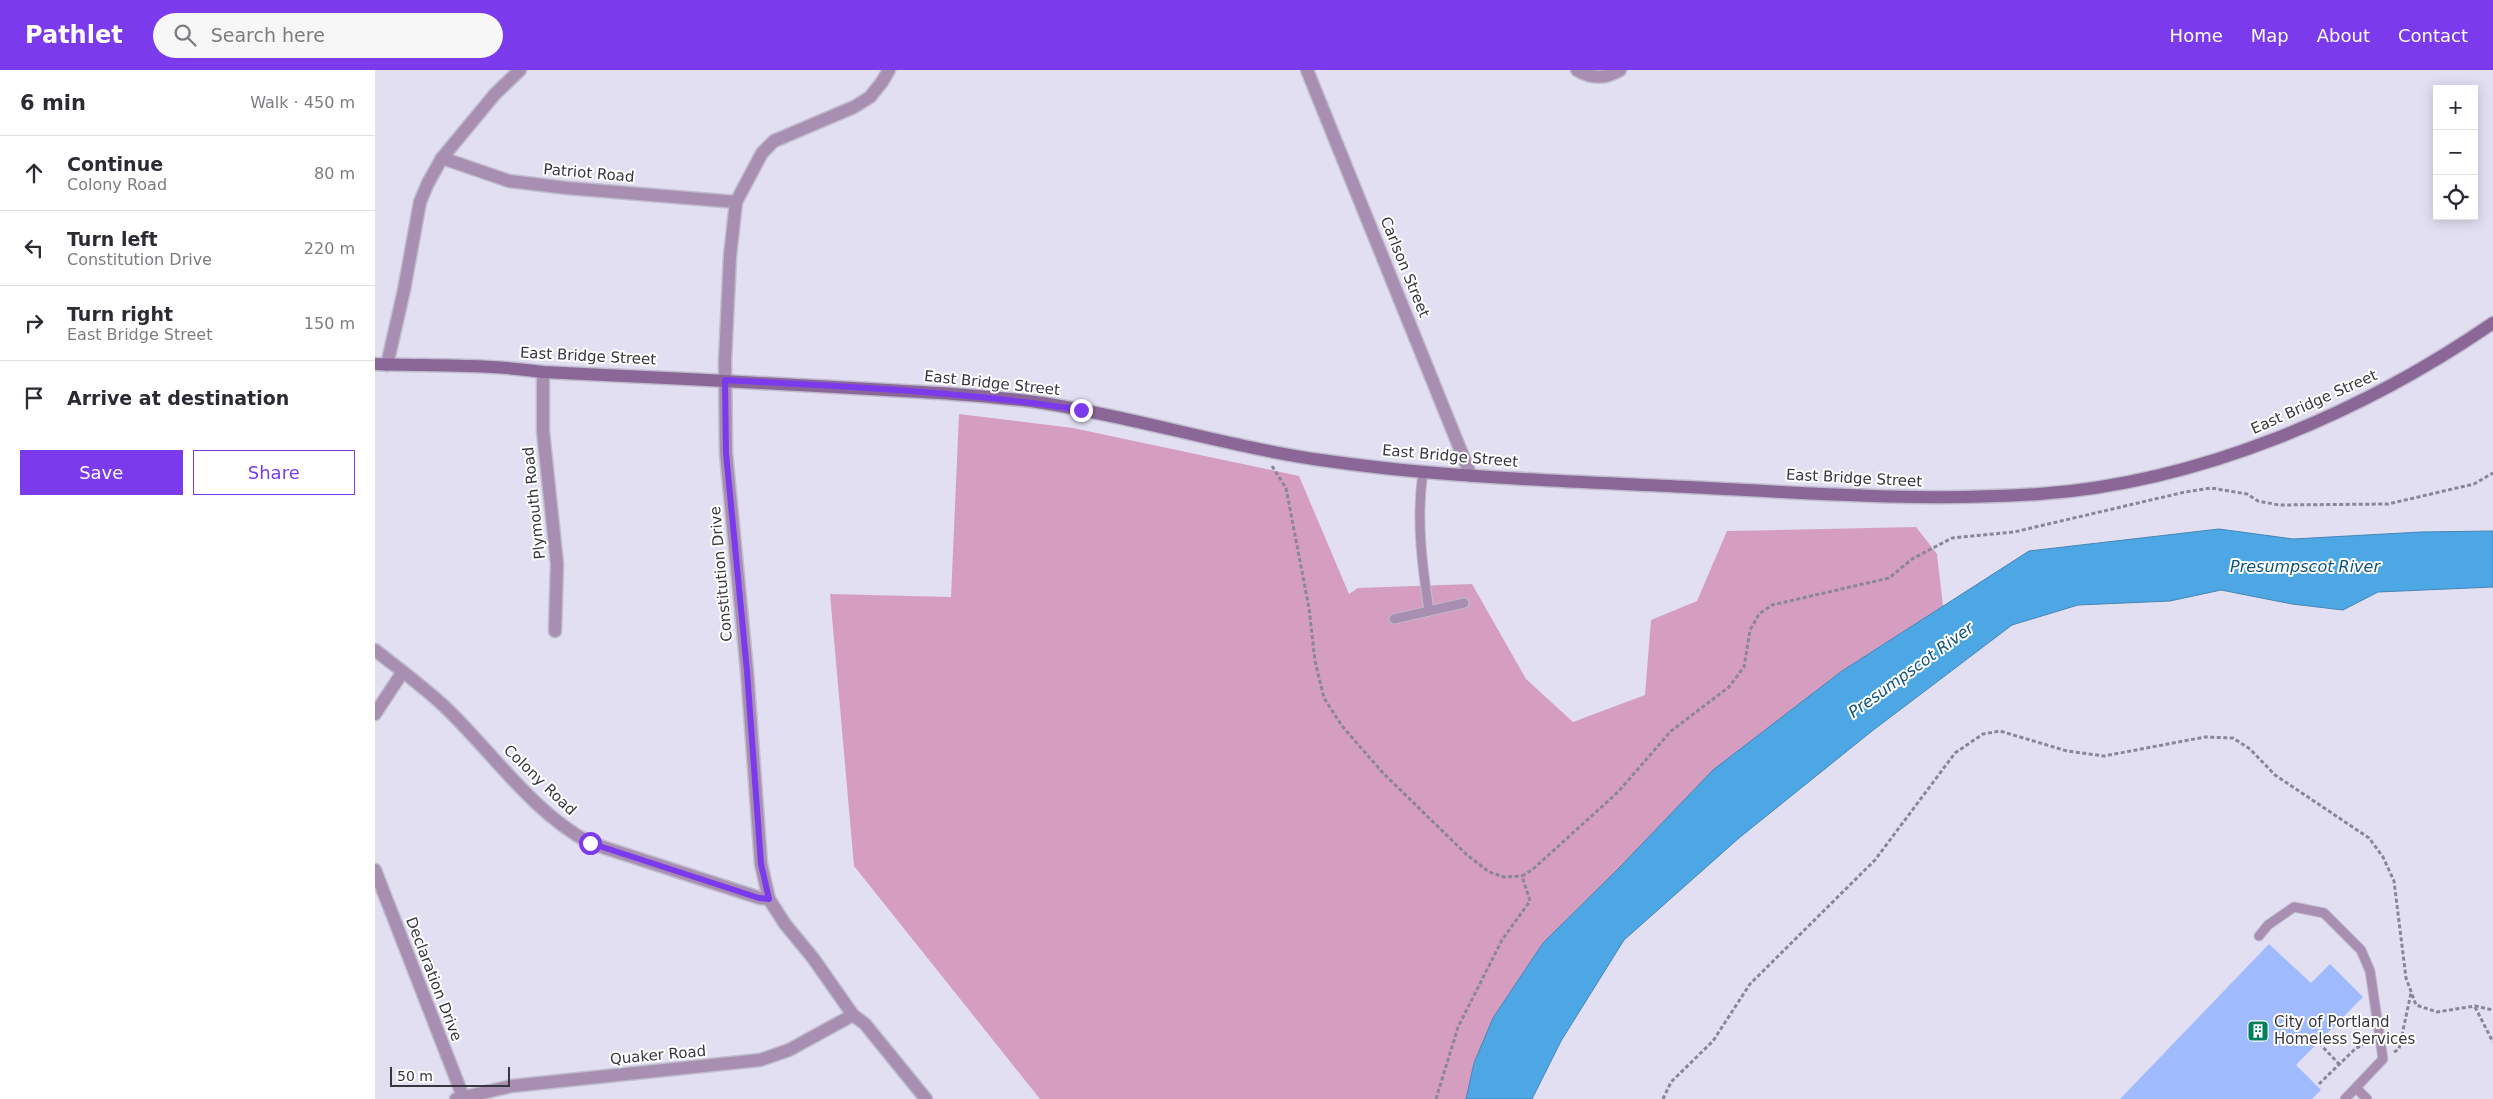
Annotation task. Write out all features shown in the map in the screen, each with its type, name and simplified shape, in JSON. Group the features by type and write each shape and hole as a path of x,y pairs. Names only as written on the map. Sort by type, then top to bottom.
{"street":[{"path":"381,365 404,290 420,202 442,158 495,94 521,70"},
{"name":"Constitution Drive","path":"889,70 883,82 870,97 854,107 774,141 762,153 736,202 730,256 725,380 726,453 747,671 761,864 769,899 785,924 813,958 853,1015 865,1024 926,1099"},
{"name":"Carlson Street","path":"1307,70 1471,476"},
{"path":"1577,70 1589,77 1603,77 1620,70"},
{"name":"Patriot Road","path":"442,158 509,181 567,188 736,202"},
{"name":"East Bridge Street","path":"381,365 428,364 949,394 1037,402 1325,461 1423,472 1918,498 2042,494 2089,488 2153,476 2267,443 2365,400 2459,346 2493,322"},
{"name":"Plymouth Road","path":"543,372 543,431 557,564 555,631"},
{"name":"Colony Road","path":"375,650 446,708 554,820 577,836 609,849 759,898 769,899"},
{"path":"375,714 402,673"},
{"name":"Declaration Drive","path":"375,870 461,1098"},
{"name":"Quaker Road","path":"461,1098 512,1086 760,1060 789,1050 853,1015"}],"lane":[{"path":"1423,472 1419,513 1422,564 1429,611"},
{"path":"1394,619 1464,603"},
{"path":"2259,936 2268,925 2294,907 2324,913 2361,950 2370,970 2383,1059 2345,1099"},
{"path":"2355,1088 2367,1099"}],"path":[{"path":"1257,448 1276,470 1286,488 1309,608 1315,661 1324,698 1342,726 1383,773 1466,854 1489,872 1504,877 1522,876 1532,870 1618,792 1671,731 1729,687 1744,667 1750,630 1759,614 1772,605 1889,578 1912,559 1952,538 2014,532 2185,492 2211,488 2247,494 2259,502 2279,505 2388,504 2475,484 2493,473"},
{"path":"1663,1099 1671,1082 1713,1041 1750,984 1875,860 1955,753 1983,734 2000,731 2067,751 2104,756 2205,736 2233,738 2250,748 2275,775 2369,838 2383,857 2394,881 2405,978 2416,1005 2437,1012 2475,1006 2493,1010"},
{"path":"1435,1099 1458,1027 1502,940 1530,901 1522,876"},
{"path":"2383,1059 2399,1049 2411,993"},
{"path":"2475,1006 2493,1042"},
{"path":"2319,1043 2339,1064"},
{"path":"2319,1084 2339,1064 2363,1045"}],"shaded area":[{"path":"959,414 1073,428 1299,476 1349,594 1358,588 1472,584 1526,679 1573,722 1645,695 1651,620 1697,601 1727,531 1916,527 1937,554 1943,606 1842,671 1619,868 1543,943 1474,1063 1466,1099 1040,1099 854,866 830,594 951,597"}],"water":[{"name":"Presumpscot River","path":"2219,529 2293,539 2421,532 2493,531 2493,587 2378,592 2343,610 2292,604 2221,590 2170,601 2078,605 2012,625 1872,731 1739,838 1624,940 1561,1041 1532,1099 1466,1099 1474,1063 1493,1018 1543,943 1619,868 1713,770 1842,671 2029,551"}],"building":[{"name":"City of Portland Homeless Services","path":"2269,944 2311,983 2330,964 2363,997 2296,1065 2321,1090 2312,1099 2120,1099"}],"place":[{"name":"City of Portland Homeless Services","path":"2258,1031"}],"route":[{"path":"590,843 759,898 769,899 761,864 747,671 726,453 725,380 949,394 1037,402 1081,410"}]}
